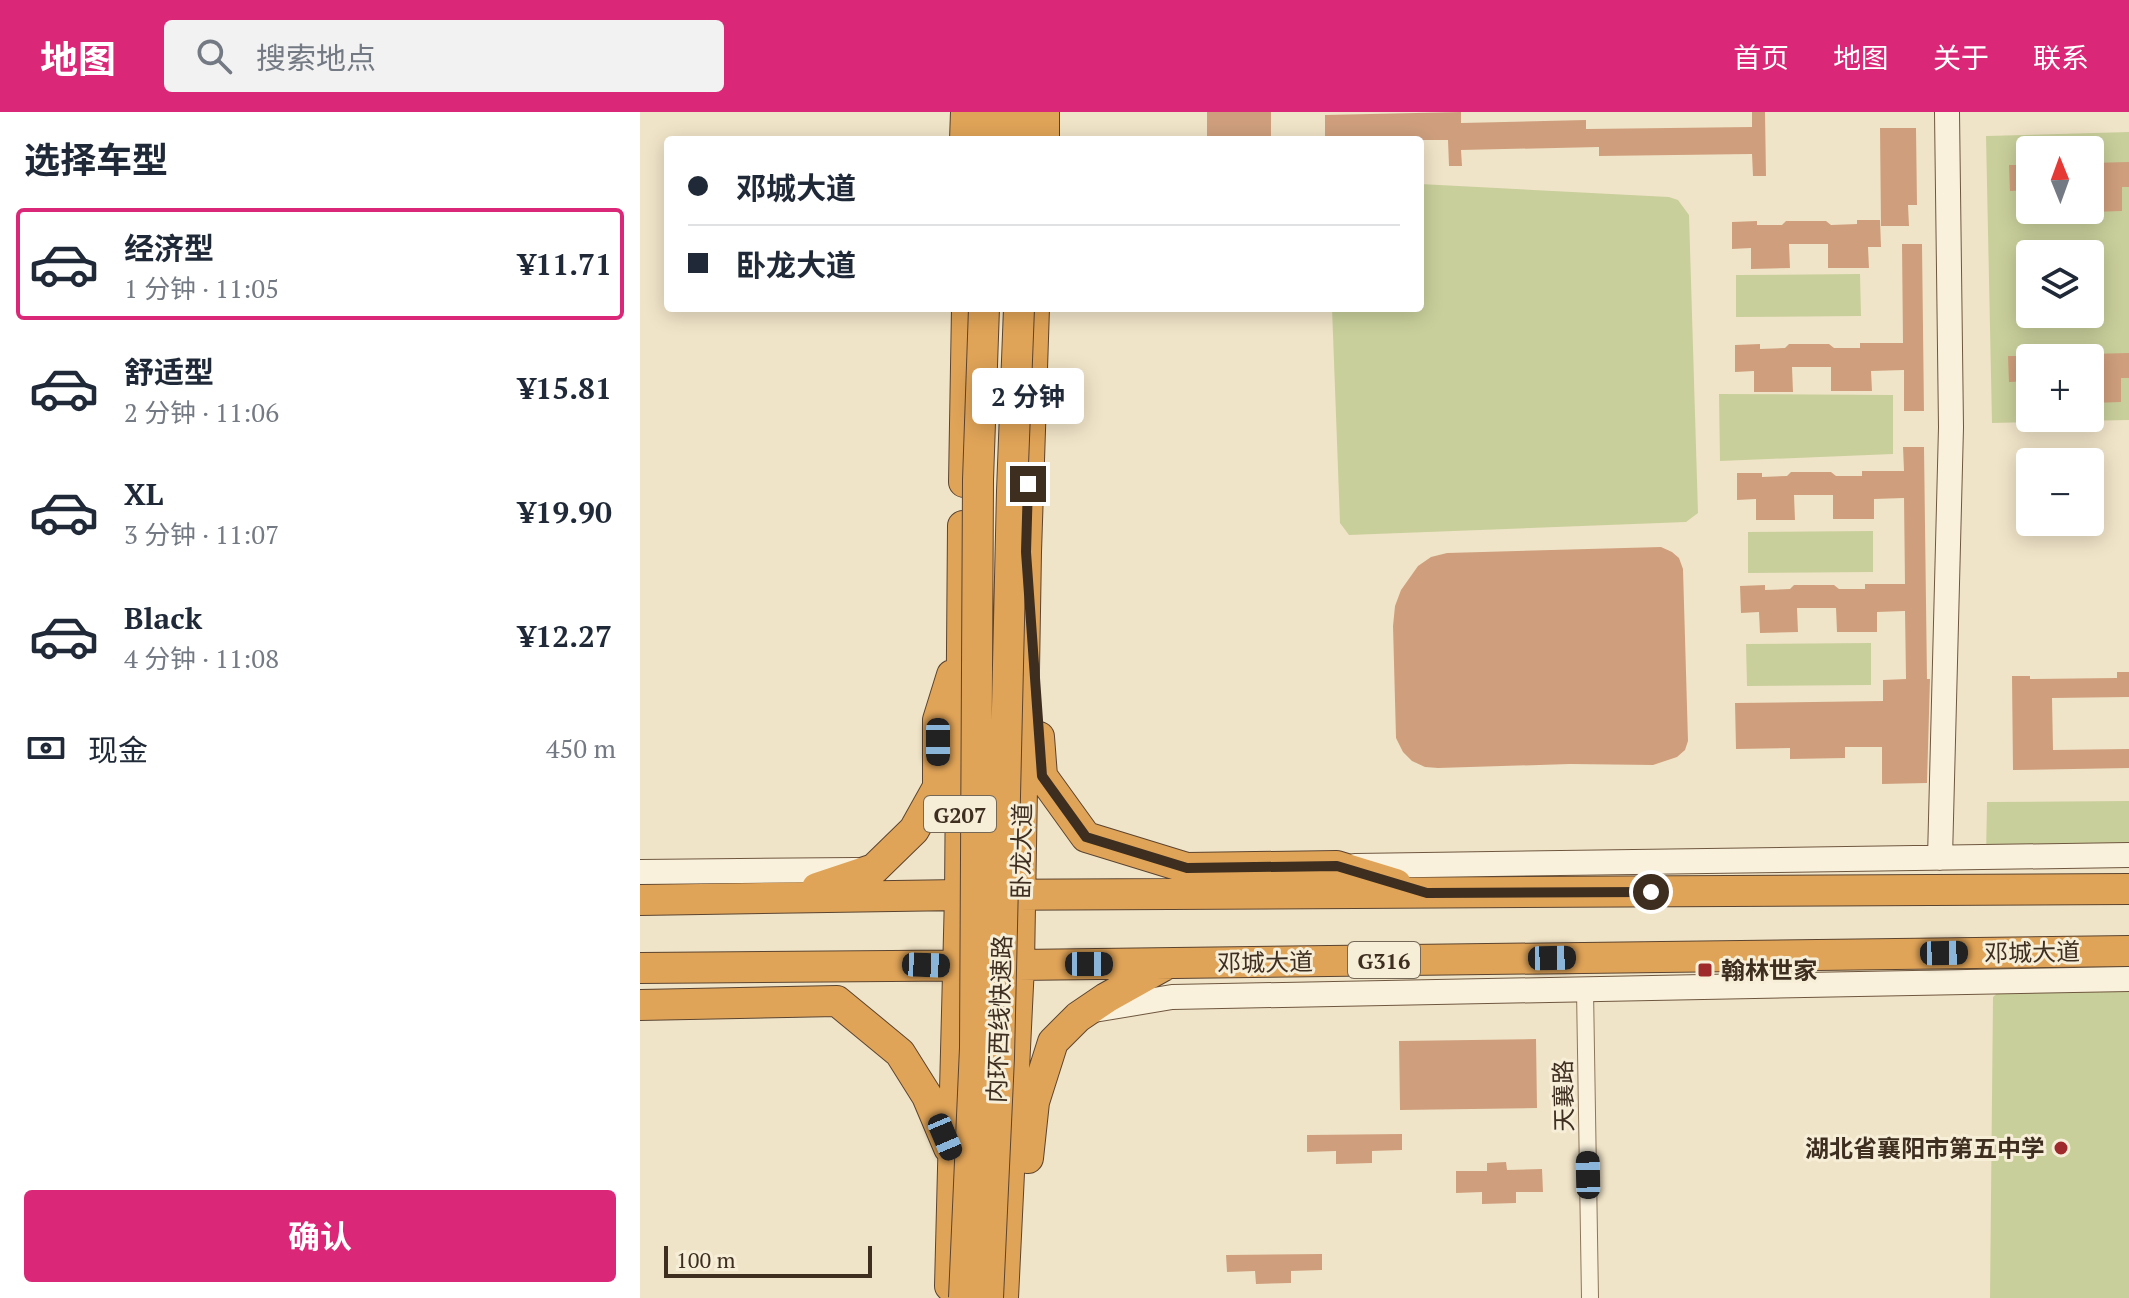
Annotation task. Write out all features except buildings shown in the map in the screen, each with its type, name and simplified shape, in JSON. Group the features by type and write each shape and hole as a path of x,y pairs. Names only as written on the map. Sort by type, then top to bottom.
{"highway":[{"path":"965,136 966,112"},
{"path":"972,112 972,136"},
{"path":"991,136 992,112"},
{"path":"1021,112 1021,136"},
{"path":"1041,136 1042,112"},
{"path":"963,548 958,436 964,312"},
{"name":"G207","path":"950,1298 960,895 964,312"},
{"name":"内环西线快速路","path":"964,1298 975,1048 978,480 984,312"},
{"name":"内环西线快速路","path":"988,1298 999,1057 1019,312"},
{"path":"1028,484 1037,409 1037,312"},
{"name":"卧龙大道","path":"1003,1298 1019,965 1026,552 1037,312"},
{"path":"1026,552 1042,776 1086,837 1187,868 1337,866 1427,893"},
{"path":"787,898 874,869 914,830 938,787 938,720 961,643"},
{"path":"640,900 960,895 2129,889"},
{"name":"邓城大道","path":"640,968 2129,951"},
{"path":"1003,1298 1024,1202 1034,1102 1053,1042 1088,1011 1167,963"},
{"path":"640,1005 837,1001 900,1053 927,1096 953,1157"}],"street":[{"path":"1940,858 1951,427 1947,112"},
{"path":"1337,866 2129,855"},
{"path":"640,872 874,869"},
{"path":"1088,1011 1172,997 2129,979"},
{"name":"天襄路","path":"1585,990 1590,1298"}],"green space":[{"path":"2129,132 2129,420 2104,421 2104,344 2016,344 2016,422 1992,423 1986,136"},
{"path":"1424,184 1669,197 1678,200 1689,215 1698,513 1686,522 1349,535 1340,523 1332,312 1424,312"},
{"path":"1860,274 1861,316 1736,317 1736,275"},
{"path":"1719,394 1893,395 1893,454 1720,461"},
{"path":"1873,531 1873,572 1748,573 1748,532"},
{"path":"1871,643 1871,685 1747,686 1746,644"},
{"path":"2129,801 2129,855 1986,857 1987,802"},
{"name":"湖北省襄阳市第五中学","path":"2129,987 2129,1298 1990,1298 1993,997 2002,989"}],"place":[{"name":"翰林世家","path":"1705,970"},
{"name":"湖北省襄阳市第五中学","path":"2061,1148"}],"route":[{"path":"1028,484 1026,552 1042,776 1086,837 1187,868 1337,866 1427,893 1651,892"}]}
